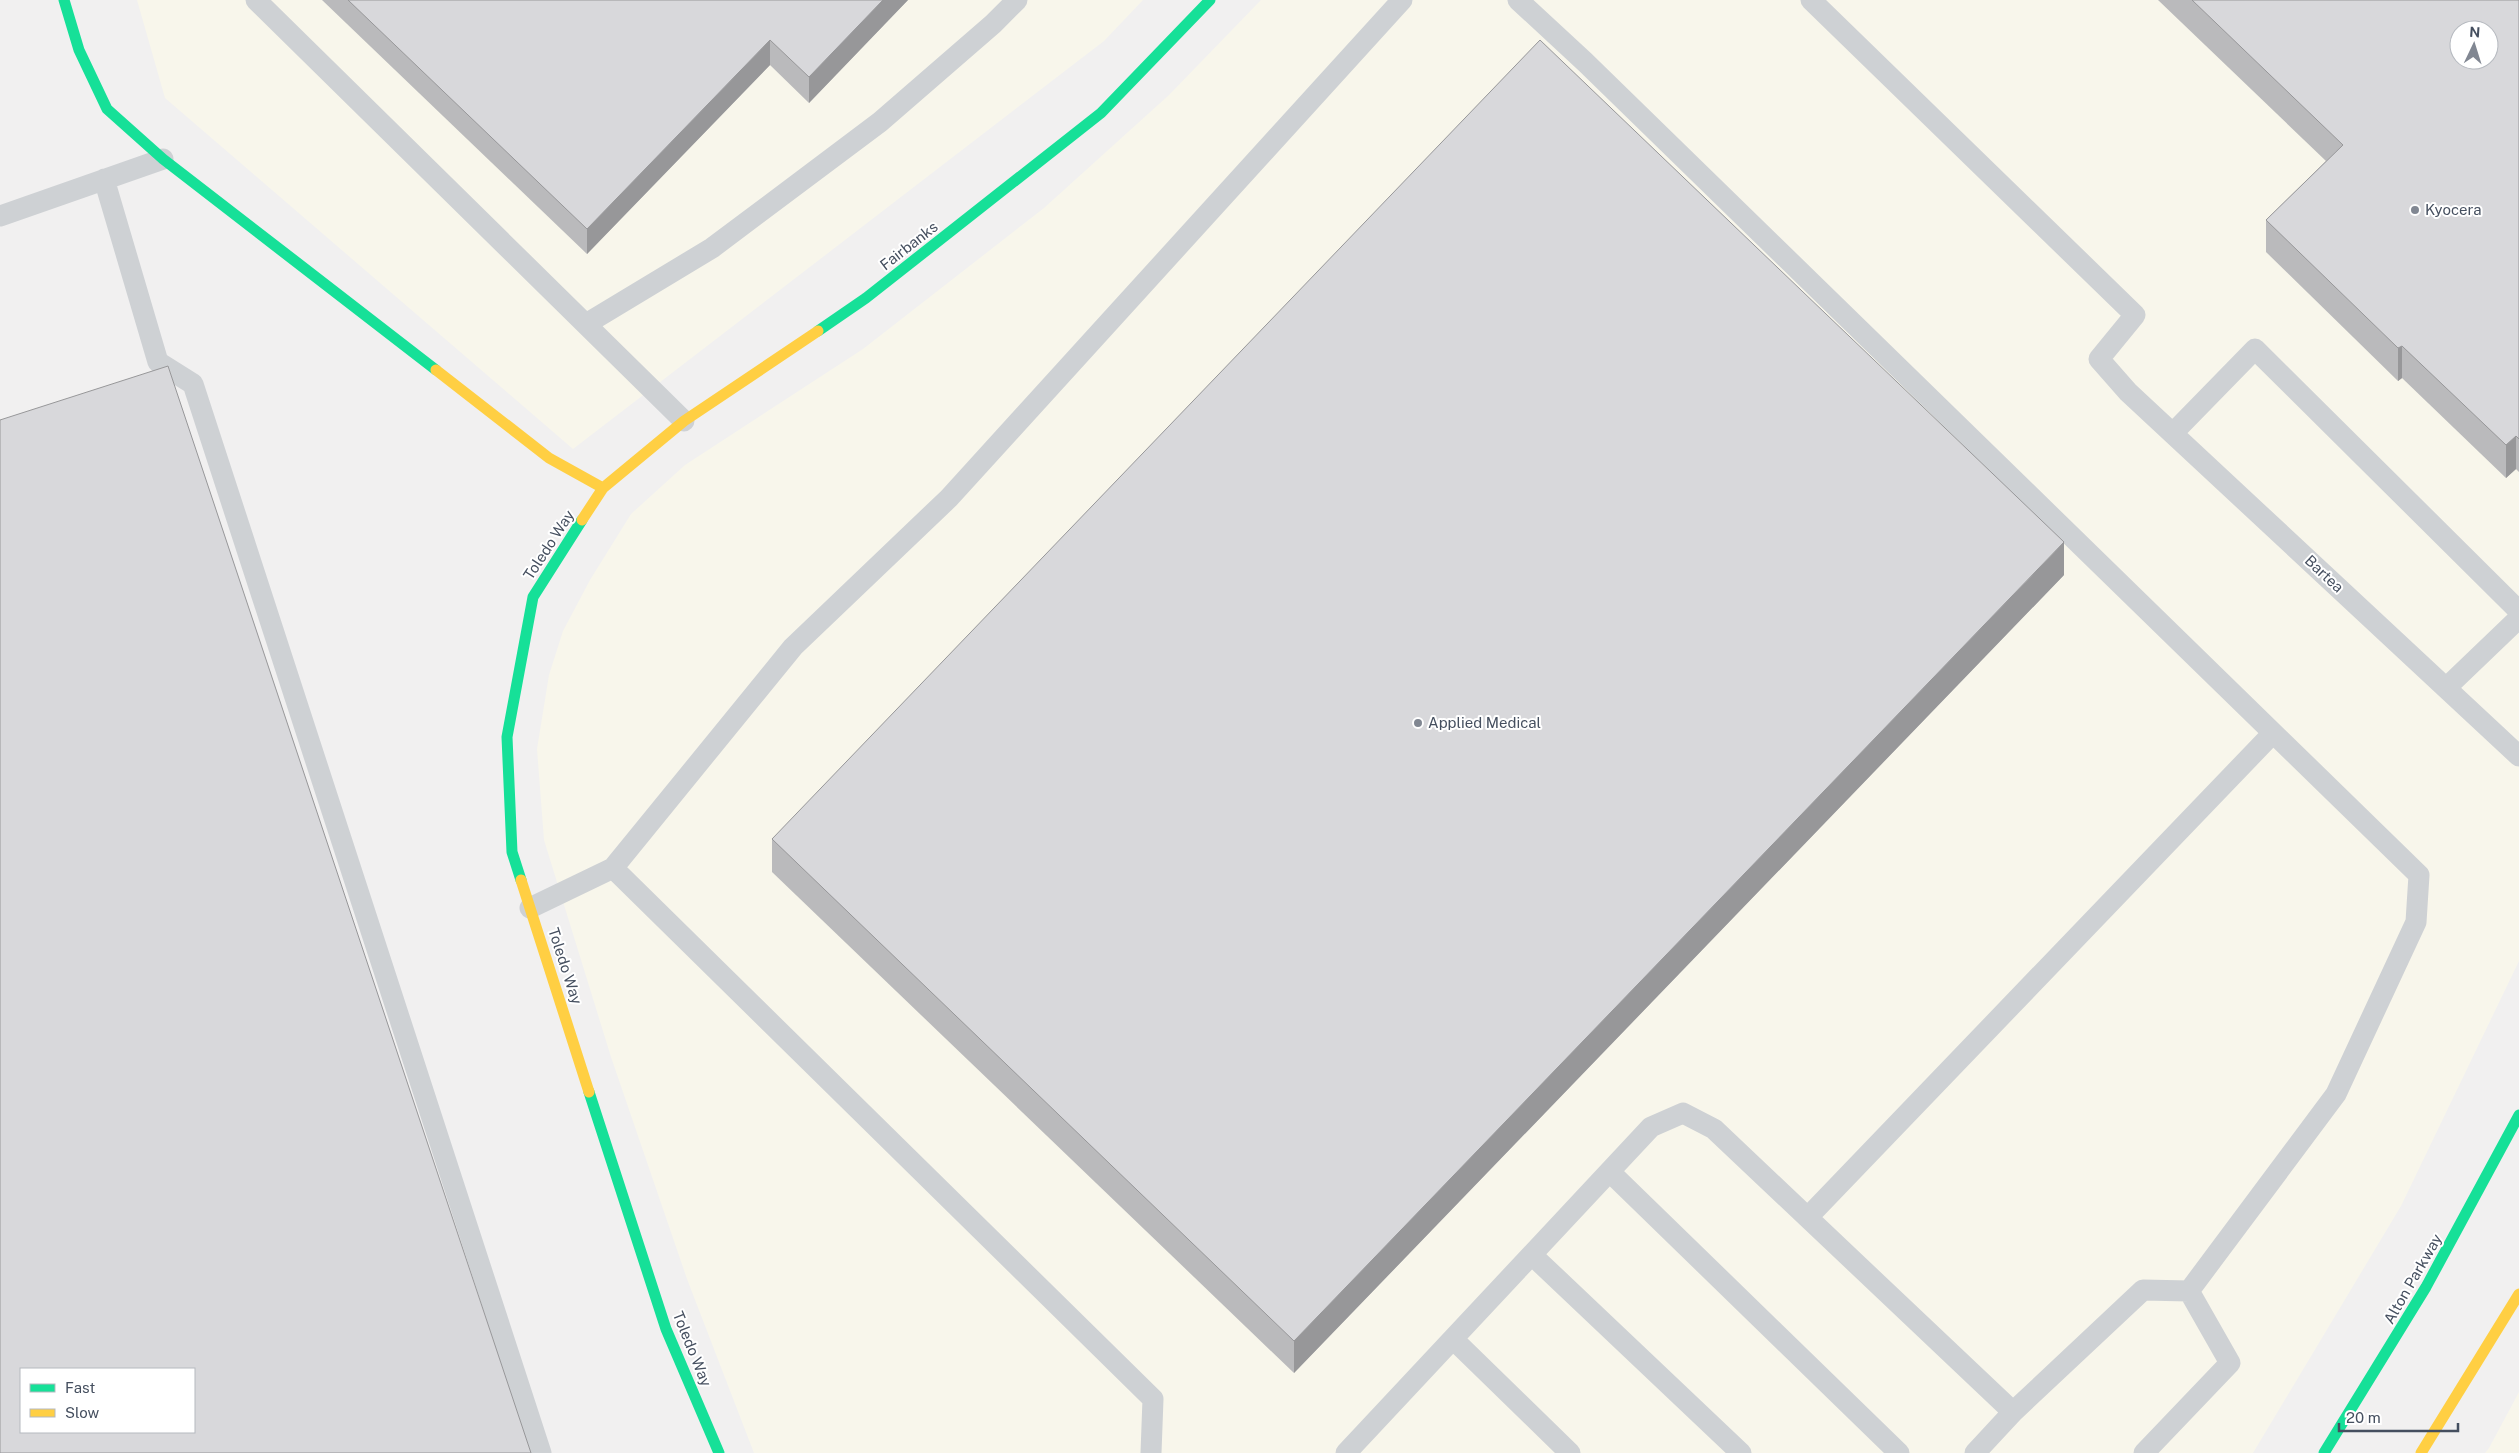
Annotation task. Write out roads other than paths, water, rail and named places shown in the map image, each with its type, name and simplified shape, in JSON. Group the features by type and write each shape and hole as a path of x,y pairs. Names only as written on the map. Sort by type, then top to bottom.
{"street":[{"path":"64,0 79,50 107,109 163,159 549,458 603,488"},
{"name":"Fairbanks","path":"603,488 684,421 866,298 1101,113 1210,0"},
{"name":"Toledo Way","path":"603,488 533,597 507,737 512,852 666,1329 719,1453"},
{"name":"Alton Parkway","path":"2324,1453 2410,1315 2496,1161 2519,1115"},
{"path":"2421,1453 2492,1341 2519,1294"}],"lane":[{"path":"256,0 684,421"},
{"path":"586,324 720,242 880,122 993,24 1017,0"},
{"path":"530,908 613,868 793,648 949,498 1402,0"},
{"path":"1518,0 1585,62 2419,875 2416,922 2336,1094 2189,1291"},
{"name":"Bartea","path":"1811,0 2135,315 2100,359 2128,392 2519,756"},
{"path":"0,216 163,159"},
{"path":"104,179 158,362 194,384 541,1453"},
{"path":"2173,433 2255,349 2519,611"},
{"path":"2446,688 2519,618"},
{"path":"1808,1217 2273,733"},
{"path":"613,868 1153,1399 1150,1453"},
{"path":"1346,1453 1651,1127 1683,1113 1714,1128 2013,1412"},
{"path":"1610,1172 1899,1453"},
{"path":"1532,1255 1741,1453"},
{"path":"1975,1453 2013,1412 2143,1290 2189,1291"},
{"path":"2144,1453 2230,1363 2189,1291"},
{"path":"1453,1339 1570,1453"}],"place":[{"name":"Kyocera","path":"2415,210"},
{"name":"Applied Medical","path":"1418,723"}]}
